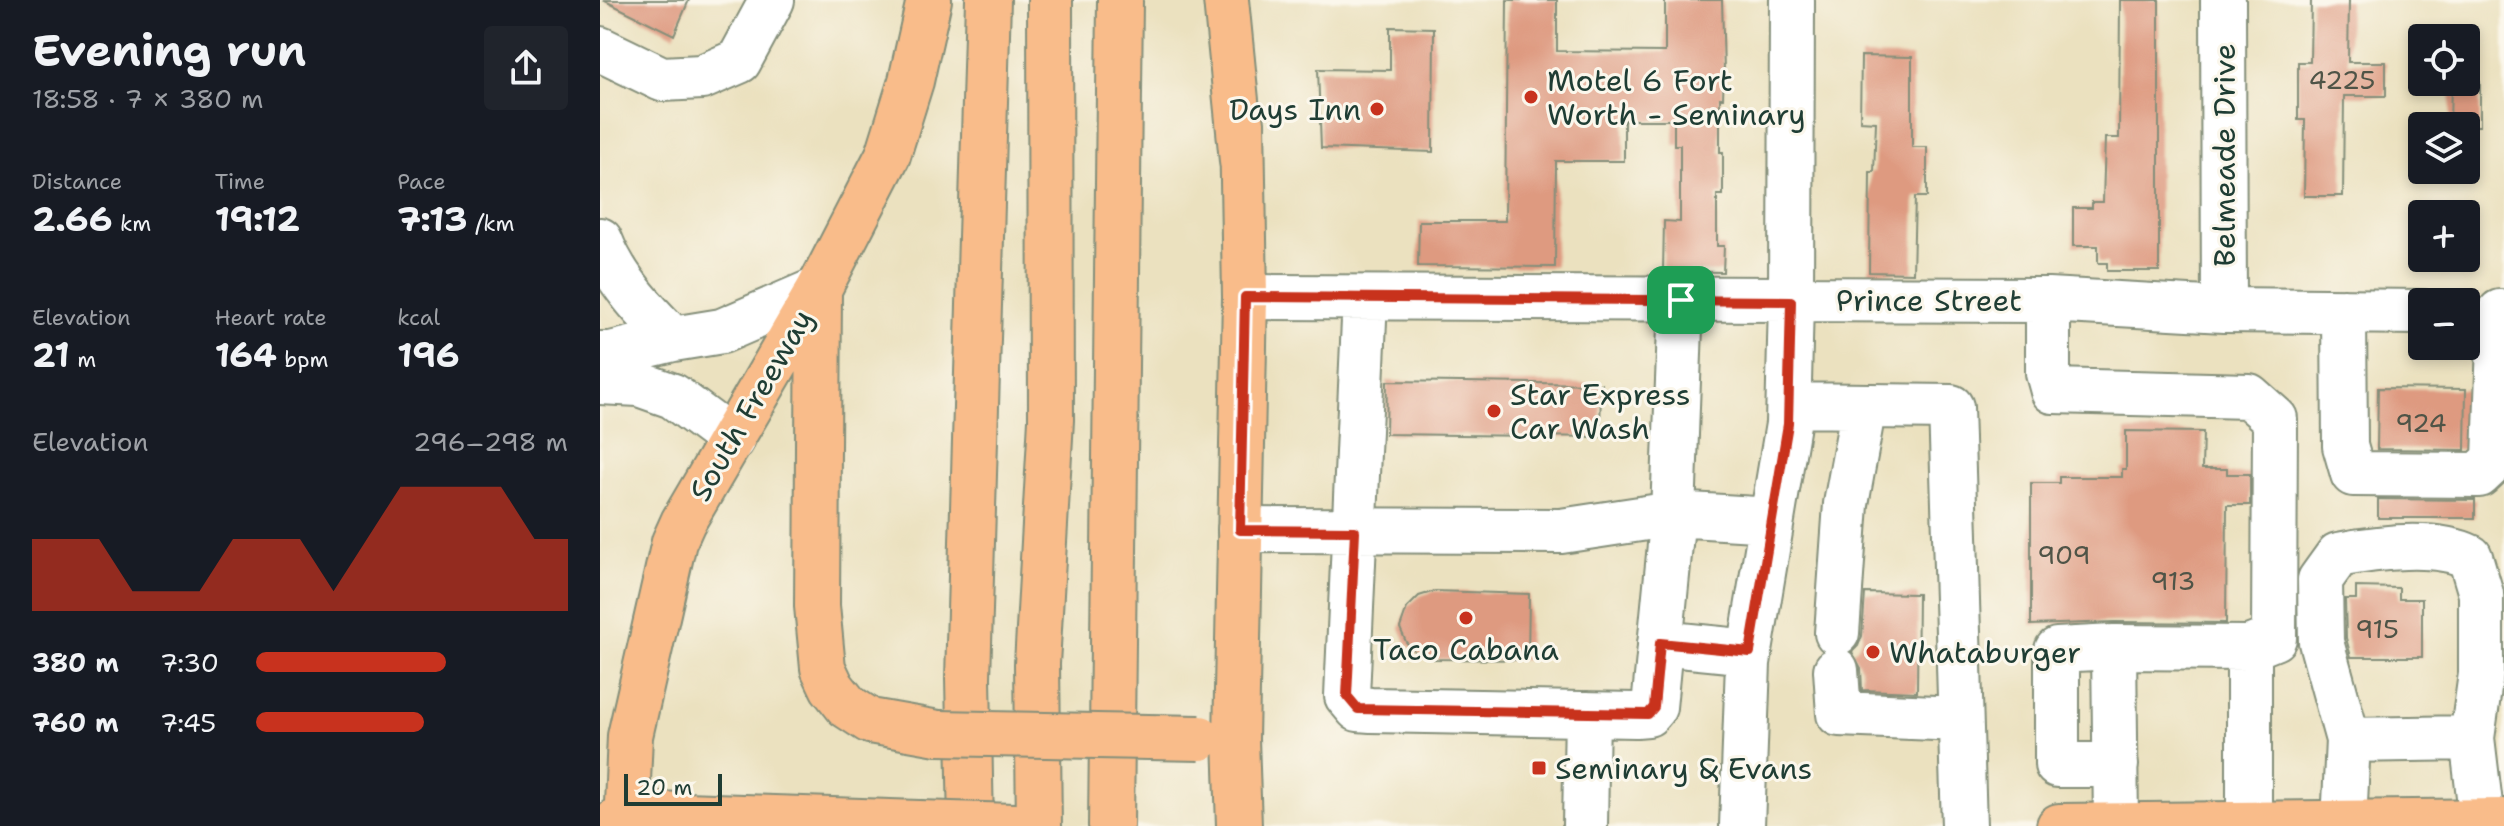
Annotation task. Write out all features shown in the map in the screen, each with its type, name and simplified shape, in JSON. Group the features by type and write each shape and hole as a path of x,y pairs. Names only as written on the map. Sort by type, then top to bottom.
{"main road":[{"name":"South Freeway","path":"615,813 674,542 819,289 888,155 911,81 929,0"},
{"path":"971,826 968,678 988,0"},
{"path":"1039,826 1037,664 1051,420 1050,0"},
{"path":"1111,826 1120,0"},
{"path":"1226,0 1242,161"},
{"path":"1239,826 1218,739 1240,530 1245,297 1241,0"},
{"path":"819,289 817,606 823,668 832,687 847,706 870,721 938,733 1218,739"},
{"path":"615,813 1015,826"},
{"path":"2059,826 2493,821"}],"street":[{"path":"600,49 662,79 702,77 739,61 772,0"},
{"path":"1742,826 1750,652 1788,424 1792,0"},
{"name":"Belmeade Drive","path":"2223,0 2224,310"},
{"path":"603,255 644,310 673,339"},
{"path":"600,354 722,331 819,289"},
{"name":"Prince Street","path":"1245,297 2048,300 2224,310 2408,312"},
{"path":"1365,298 1347,696 1358,709 1587,714 1648,714 1654,707 1673,514 1681,300"},
{"path":"2048,300 2048,373 2053,391 2249,396 2275,419 2274,638 2249,648 2114,647 2057,650 2057,765 2116,765"},
{"path":"2344,311 2345,446 2353,474 2479,475 2495,460 2490,312"},
{"path":"600,382 639,384 673,396 732,440"},
{"path":"1789,405 1951,407 1964,826"},
{"path":"1864,406 1846,504 1836,652 1839,714 1960,719"},
{"path":"1240,530 1561,531 1673,514 1772,520"},
{"path":"2344,824 2348,740 2321,642 2320,580 2338,555 2382,547 2457,550 2470,557 2481,594 2481,674 2472,738 2493,821"},
{"path":"1660,643 1750,652"},
{"path":"2114,647 2116,826"},
{"path":"2249,648 2249,823"},
{"path":"1585,826 1587,714"},
{"path":"2348,740 2472,738"}],"building":[{"path":"603,0 689,0 674,35"},
{"path":"1507,0 1557,0 1557,51 1665,52 1665,0 1722,0 1724,71 1723,98 1720,98 1720,152 1723,152 1723,195 1717,195 1717,246 1724,246 1723,272 1663,271 1664,221 1680,222 1680,145 1674,145 1674,120 1624,120 1624,161 1556,161 1555,267 1418,266 1419,221 1505,221"},
{"path":"2120,0 2159,0 2159,271 2107,271 2107,263 2098,263 2098,246 2073,246 2073,208 2092,208 2092,202 2103,202 2105,138 2119,138"},
{"path":"2311,0 2349,0 2348,62 2386,62 2386,96 2344,96 2343,196 2304,196 2305,120 2298,120 2298,62 2310,62"},
{"name":"Days Inn","path":"1390,27 1434,28 1433,152 1321,148 1318,69 1390,70"},
{"path":"1861,56 1912,57 1912,147 1927,147 1927,197 1915,197 1913,273 1869,272 1870,172 1874,172 1876,122 1860,121"},
{"path":"2451,96 2480,96 2480,112 2450,112"},
{"name":"Star Express Car Wash","path":"1387,381 1601,384 1600,437 1386,434"},
{"path":"2378,388 2466,389 2465,450 2377,449"},
{"path":"2126,431 2203,432 2202,469 2227,469 2227,474 2250,474 2250,505 2227,505 2226,623 2031,625 2031,483 2059,483 2059,477 2122,477 2122,469 2126,469"},
{"path":"2378,499 2475,500 2475,518 2378,518"},
{"path":"2356,587 2399,588 2399,599 2422,599 2422,657 2351,657 2346,638 2345,599 2356,599"},
{"name":"Taco Cabana","path":"1435,591 1529,594 1528,660 1433,659 1415,652 1400,628 1407,608 1419,596"},
{"name":"Whataburger","path":"1865,593 1918,594 1917,692 1862,690 1861,668 1852,652 1862,636"}],"place":[{"name":"Motel 6 Fort Worth - Seminary","path":"1531,97"},
{"name":"Days Inn","path":"1377,109"},
{"name":"Star Express Car Wash","path":"1494,411"},
{"name":"Taco Cabana","path":"1466,618"},
{"name":"Whataburger","path":"1873,652"},
{"name":"Seminary & Evans","path":"1539,768"}],"route":[{"path":"1245,297 1681,300 1791,301 1788,424 1750,652 1660,643 1654,707 1648,714 1358,709 1347,696 1355,531 1240,530 1245,297"}]}
